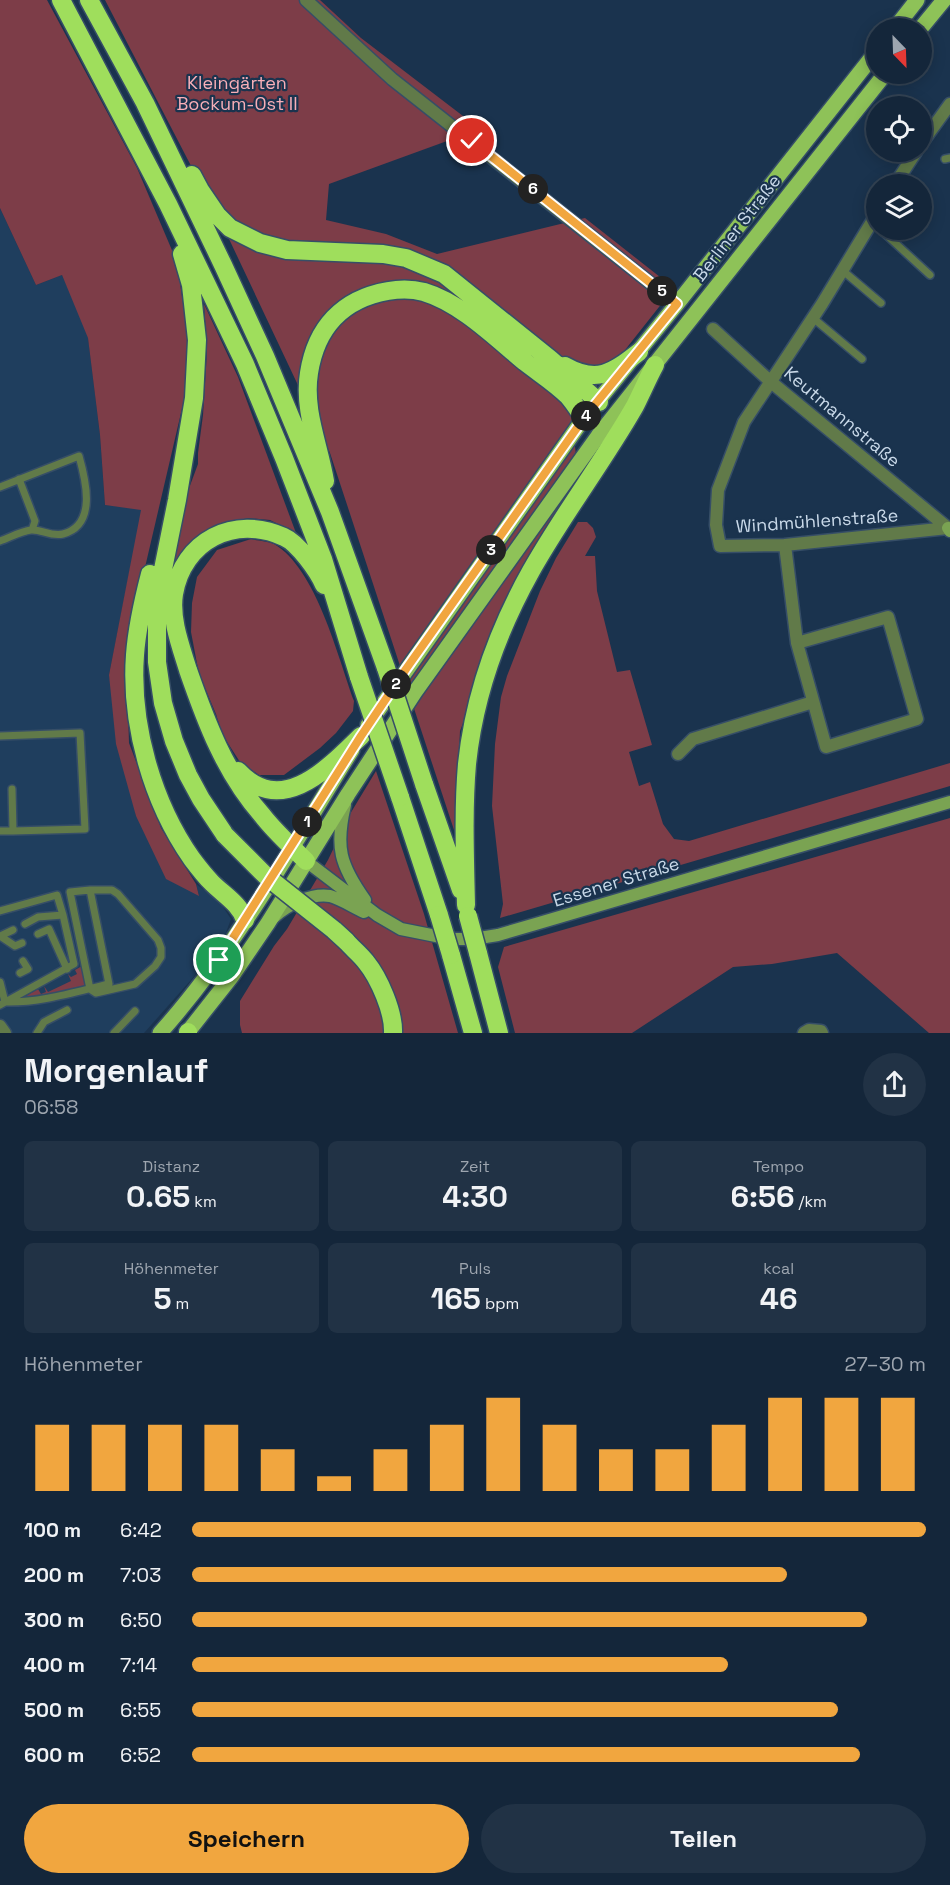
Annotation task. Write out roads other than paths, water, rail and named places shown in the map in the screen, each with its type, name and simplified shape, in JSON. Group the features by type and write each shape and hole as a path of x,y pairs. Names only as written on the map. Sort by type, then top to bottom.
{"highway":[{"path":"61,0 168,204 245,364 284,458 323,559 359,676 439,915 472,1033"},
{"path":"89,0 145,104 223,265 330,512 386,668 467,911 499,1033"},
{"path":"145,104 172,137 200,190 217,215 230,228 260,243 287,250 383,254 406,258 444,274 550,359 598,402"},
{"path":"168,204 191,285 197,340 194,398 157,599 157,662 163,703 174,741 188,775 201,800 225,835 266,876 334,930 367,963 388,1005 393,1033"},
{"path":"330,512 321,458 310,422 309,375 315,346 332,319 352,302 373,294 399,290 423,291 446,301 568,396 584,418"},
{"path":"550,359 580,374 597,375 616,370 639,352"},
{"path":"467,911 465,814 467,765 472,731 492,656 531,571 636,405 655,364"},
{"path":"184,454 164,515 140,613 135,656 139,726 147,765 176,834 211,882 243,912 245,920"},
{"path":"306,861 262,815 242,789 226,764 210,731 176,626 174,597 180,570 193,551 215,536 238,529 261,530 286,537 303,554 323,582 359,676"},
{"path":"210,731 249,783 273,791 294,788 314,778 332,765 361,736"}],"main road":[{"path":"903,18 917,0"},
{"path":"929,18 944,0"},
{"name":"Berliner Straße","path":"160,1033 186,1005 212,969 406,669 584,418 639,352 866,65"},
{"name":"Berliner Straße","path":"188,1033 232,976 348,794 445,649 598,436 877,84"},
{"path":"598,402 602,412 598,436"},
{"path":"348,794 340,826 342,860 349,878 377,915"},
{"name":"Essener Straße","path":"306,861 377,915 401,929 451,939 473,939 498,935 950,802"},
{"path":"268,922 292,905 313,897 329,896 367,914 377,915"}],"street":[{"path":"306,0 392,79 677,304"},
{"path":"932,129 950,104"},
{"path":"771,382 842,270 866,237"},
{"name":"Keutmannstraße","path":"713,329 771,382 949,529"},
{"name":"Windmühlenstraße","path":"771,382 744,422 718,490 716,525 720,546 786,545 949,529"},
{"path":"786,545 798,644 826,747 917,719 888,616 798,644"},
{"path":"678,754 693,739 813,702"},
{"path":"0,1026 4,1033"},
{"path":"804,1033 809,1030 821,1030 822,1033"}],"lane":[{"path":"894,240 930,275"},
{"path":"842,270 881,303"},
{"path":"813,318 862,359"},
{"path":"0,487 79,456 86,499 85,516 78,528 62,534 48,534 32,530 0,542"},
{"path":"19,479 35,521 32,530"},
{"path":"0,736 80,733 85,829 0,831"},
{"path":"12,789 13,831"},
{"path":"2,1003 24,1002 109,984 90,890"},
{"path":"0,911 70,892 112,890 158,940 161,948 161,957 135,984 96,993 90,988 70,892"},
{"path":"2,1003 74,964 57,895"},
{"path":"25,924 38,917 63,915"},
{"path":"38,934 49,929 67,969"},
{"path":"0,936 14,930"},
{"path":"0,936 18,947"},
{"path":"20,973 28,969 24,961"},
{"path":"2,1003 0,982 8,979"},
{"path":"37,1033 44,1022 67,1010"},
{"path":"114,1033 135,1011"}],"park label":[{"name":"Kleingärten Bockum-Ost II","path":"237,94"}]}
